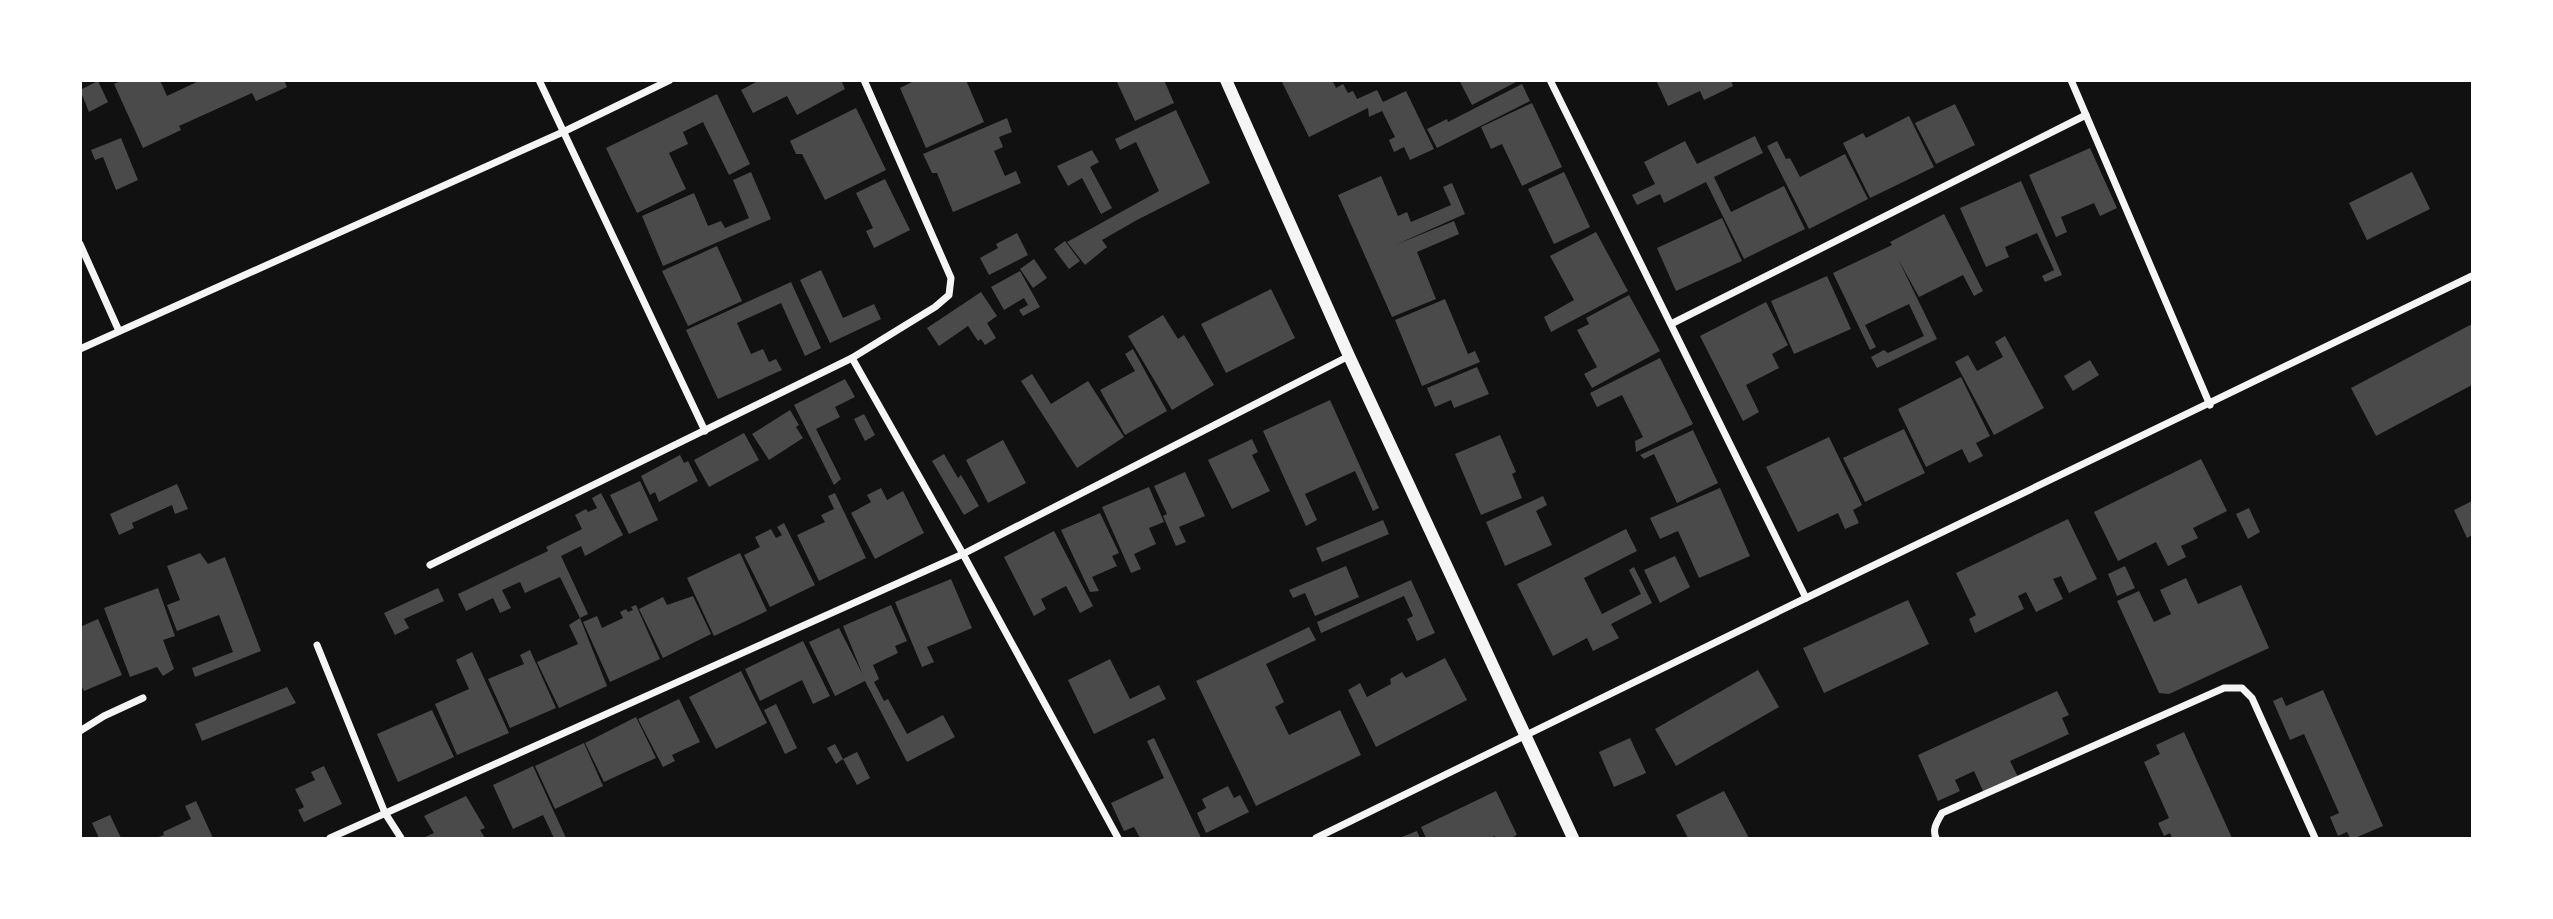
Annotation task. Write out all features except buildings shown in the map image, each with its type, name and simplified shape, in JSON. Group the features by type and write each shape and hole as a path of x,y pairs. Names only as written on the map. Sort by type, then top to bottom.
{"street":[{"path":"539,80 705,431"},
{"path":"80,349 563,132 670,80"},
{"path":"430,565 852,358 936,307 949,295 951,278 864,80"},
{"path":"1226,80 1349,356 1573,838"},
{"path":"1550,80 1806,598"},
{"path":"2071,80 2210,405"},
{"path":"1671,324 2086,115"},
{"path":"80,244 119,331"},
{"path":"1316,838 2473,276"},
{"path":"330,838 963,554 1349,356"},
{"path":"852,358 1118,838"},
{"path":"317,645 385,813 401,838"},
{"path":"1936,838 1936,822 1942,813 2224,688 2242,688 2252,698 2315,838"},
{"path":"80,731 104,716 144,698"}]}
